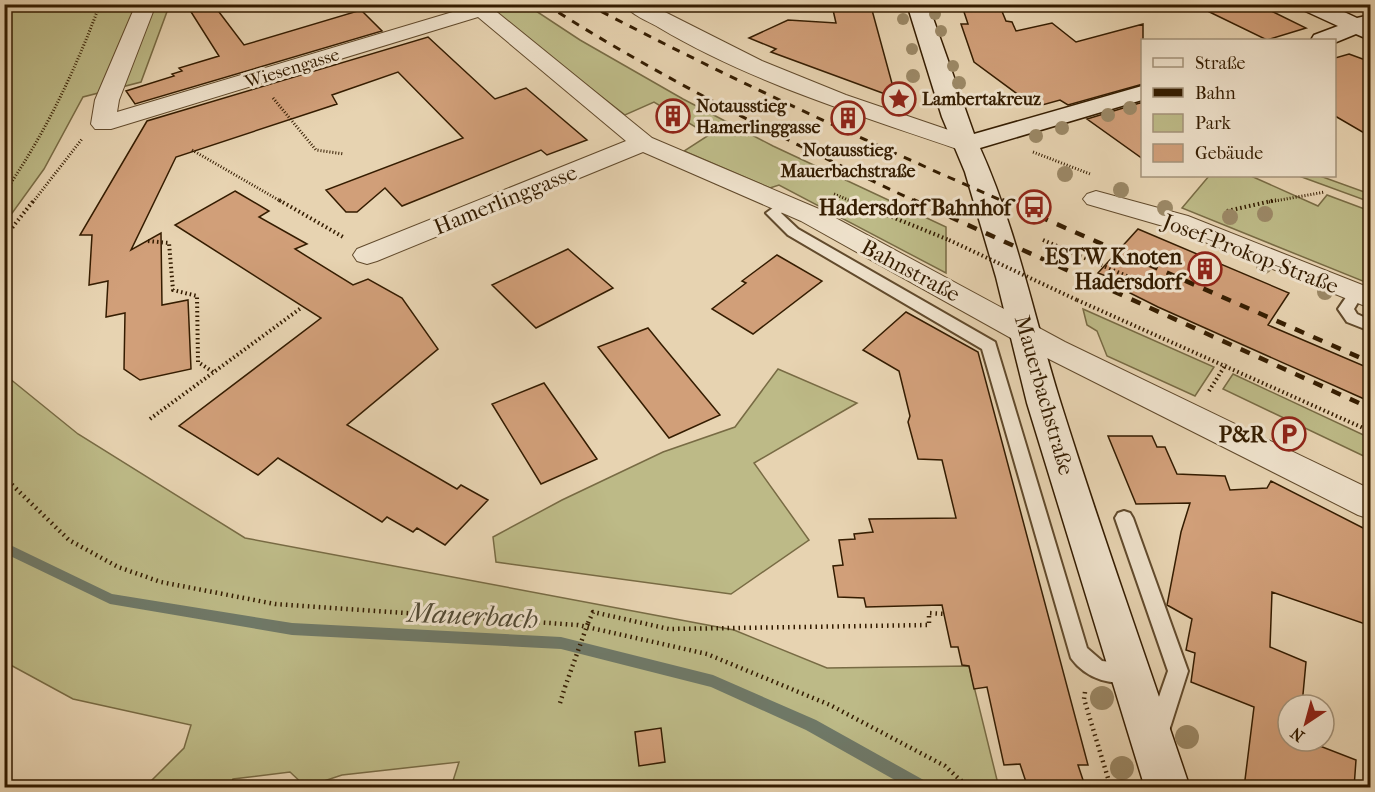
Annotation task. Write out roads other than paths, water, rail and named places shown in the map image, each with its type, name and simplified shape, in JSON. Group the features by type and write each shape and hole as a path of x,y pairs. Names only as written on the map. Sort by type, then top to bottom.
{"main road":[{"name":"Mauerbachstraße","path":"917,4 954,117 978,172 1028,334 1044,403 1168,788"},
{"path":"1309,4 1366,27"},
{"path":"1325,39 1366,27"},
{"path":"966,144 1141,94"}],"street":[{"name":"Wiesengasse","path":"146,4 107,100 103,124 477,7"},
{"path":"634,4 700,40 774,74 966,144"},
{"name":"Bahnstraße","path":"477,7 644,143 785,203 1028,334 1371,505"},
{"name":"Hamerlinggasse","path":"358,250 644,143"},
{"name":"Josef-Prokop-Straße","path":"1096,199 1179,222 1364,297"}],"lane":[{"path":"785,203 773,213 793,232 989,346 1078,652 1088,667 1103,672 1131,672"},
{"path":"1364,297 1346,309 1352,318 1371,326"},
{"path":"1124,518 1179,671 1154,744"}],"waterway":[{"name":"Mauerbach","path":"4,547 110,599 292,629 561,643 713,681 811,725 924,788"}],"railway":[{"path":"545,4 681,84 917,202"},
{"path":"587,4 794,107 1005,202"},
{"path":"913,200 1370,408"},
{"path":"1002,200 1370,362"}],"place":[{"name":"Lambertakreuz","path":"899,99"},
{"name":"Notausstieg Hamerlinggasse","path":"673,116"},
{"name":"Notausstieg Mauerbachstraße","path":"848,118"},
{"name":"Hadersdorf Bahnhof","path":"1034,207"},
{"name":"ESTW Knoten Hadersdorf","path":"1205,269"},
{"name":"P&R","path":"1289,434"}]}
